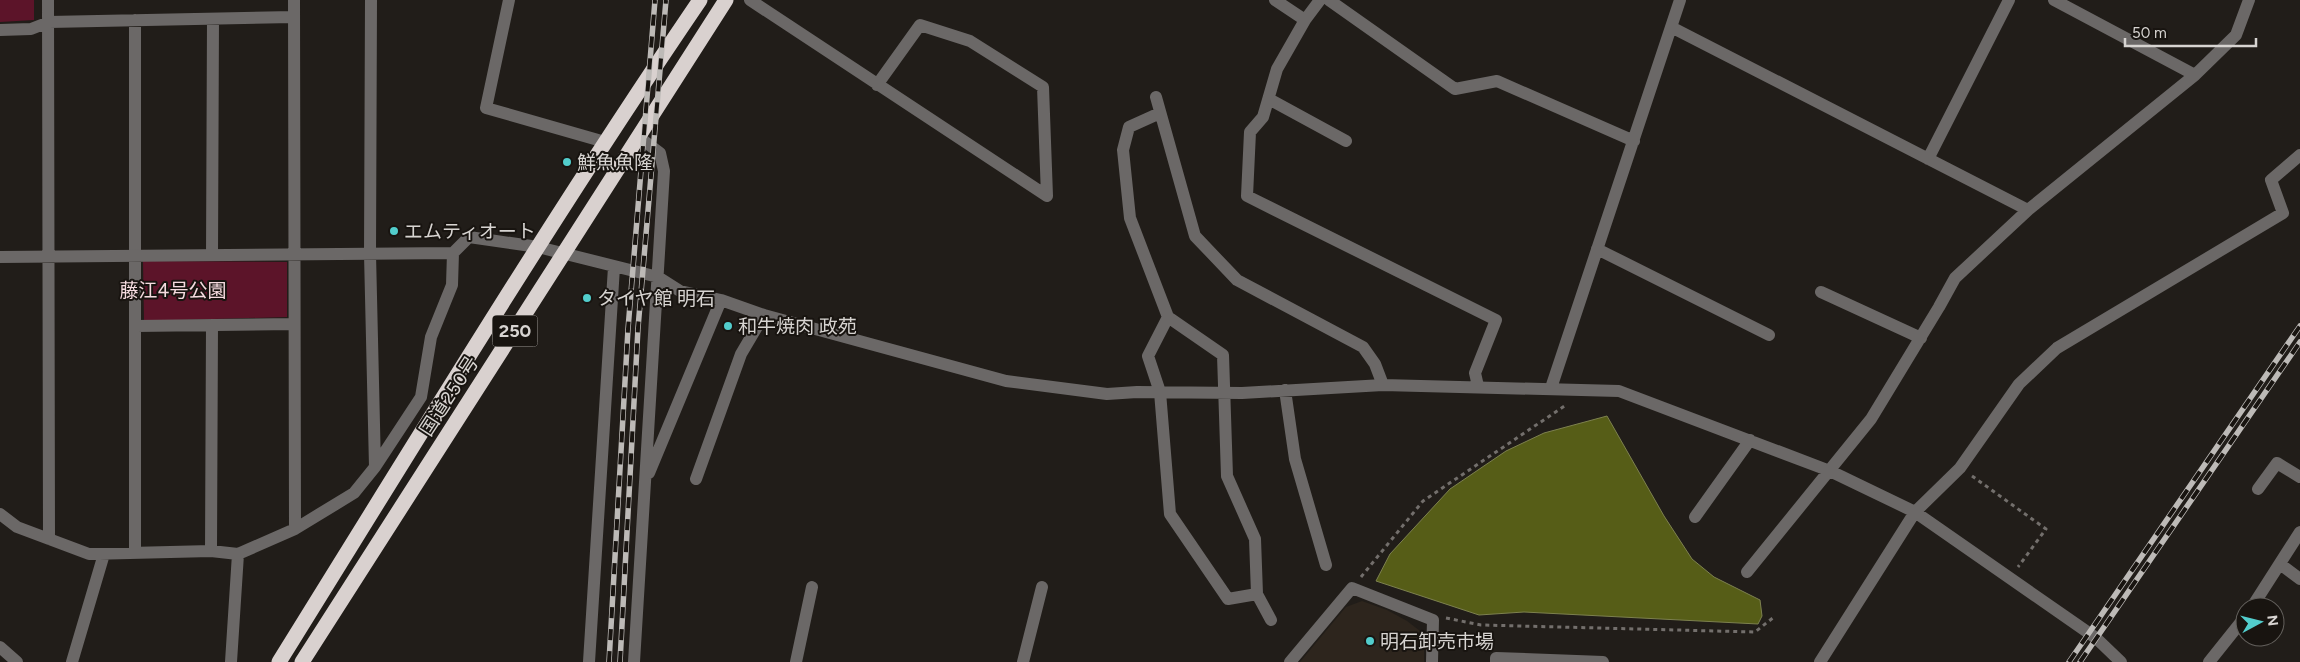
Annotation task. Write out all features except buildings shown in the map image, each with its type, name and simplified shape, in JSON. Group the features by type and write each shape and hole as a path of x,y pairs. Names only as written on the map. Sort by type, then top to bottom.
{"highway":[{"name":"国道250号","path":"279,662 538,247 605,142 700,0"},
{"name":"国道250号","path":"302,662 640,138 726,0"}],"street":[{"path":"48,0 49,539"},
{"path":"294,0 293,324 295,529"},
{"path":"371,0 370,254 375,467"},
{"path":"509,0 486,108 605,142"},
{"path":"750,0 877,85 1047,196 1043,88 970,41 920,25 877,85"},
{"path":"1275,0 1305,20"},
{"path":"1320,0 1305,20 1277,69 1264,118 1250,132 1247,196 1496,320 1474,373 1478,386"},
{"path":"1328,0 1455,89 1497,81 1634,141"},
{"path":"1551,388 1680,0"},
{"path":"1928,159 2009,0"},
{"path":"2054,0 2195,75"},
{"path":"1746,572 1871,419 1955,278 2028,210 2195,75 2236,34 2249,0"},
{"path":"0,30 31,29 49,22 294,17"},
{"path":"212,255 213,19"},
{"path":"135,20 135,553"},
{"path":"1671,27 2028,210"},
{"path":"1156,97 1195,236 1237,280 1363,347 1375,364 1383,385"},
{"path":"1268,99 1346,141"},
{"path":"1160,114 1129,127 1123,150 1130,218 1168,317 1223,355 1227,476 1255,539 1257,594 1271,620"},
{"path":"634,662 664,171 660,153 640,138"},
{"path":"1820,662 1915,512 1960,468 2019,384 2057,348 2283,213 2271,180 2300,155"},
{"path":"0,514 17,527 89,554 211,551 238,554 295,529 354,494 375,467 421,397 430,337 452,285 453,253 469,237 538,247 658,277 680,291 721,300 764,315 1006,382 1108,394 1160,392 1225,393 1383,385 1619,391 1830,471 1915,512 2096,638 2121,662"},
{"path":"1597,249 1769,335"},
{"path":"0,257 453,253"},
{"path":"589,662 614,267"},
{"path":"1821,292 1921,338"},
{"path":"645,482 721,300"},
{"path":"696,479 741,354 764,315"},
{"path":"1168,317 1148,356 1160,392 1170,514 1228,599 1257,594"},
{"path":"136,326 293,324"},
{"path":"211,551 212,325"},
{"path":"1285,390 1295,459 1326,565"},
{"path":"1695,517 1750,440"},
{"path":"2258,489 2277,463 2300,477"},
{"path":"2259,597 2300,532"},
{"path":"72,662 104,554"},
{"path":"231,662 238,554"},
{"path":"2280,564 2300,578"},
{"path":"796,662 812,587"},
{"path":"1023,662 1042,587"},
{"path":"1290,662 1352,588 1433,620 1432,662"},
{"path":"2209,662 2235,630"},
{"path":"0,647 17,662"},
{"path":"1496,662 1496,658 1603,662"}],"path":[{"path":"1352,588 1423,501 1564,408 1577,390"},
{"path":"1960,468 2046,529 2010,578"},
{"path":"1433,620 1446,618 1481,625 1755,632 1774,617"}],"shaded area":[{"path":"1607,416 1664,516 1692,559 1714,577 1760,600 1762,616 1758,624 1524,612 1479,615 1376,581 1390,554 1450,489 1506,451 1544,433"},
{"name":"明石卸売市場","path":"1362,601 1387,610 1420,631 1424,650 1424,662 1300,662 1346,607"}],"green space":[{"path":"0,0 34,0 34,20 0,22"},
{"name":"藤江4号公園","path":"143,261 287,262 287,317 144,321"}],"railway":[{"path":"609,662 628,329 655,0"},
{"path":"620,662 638,328 666,0"},
{"path":"2069,662 2300,326"},
{"path":"2080,662 2300,342"}],"place":[{"name":"鮮魚魚隆","path":"567,162"},
{"name":"エムティオート","path":"394,231"},
{"name":"タイヤ館 明石","path":"587,298"},
{"name":"和牛焼肉 政苑","path":"728,326"},
{"name":"明石卸売市場","path":"1370,641"}]}
